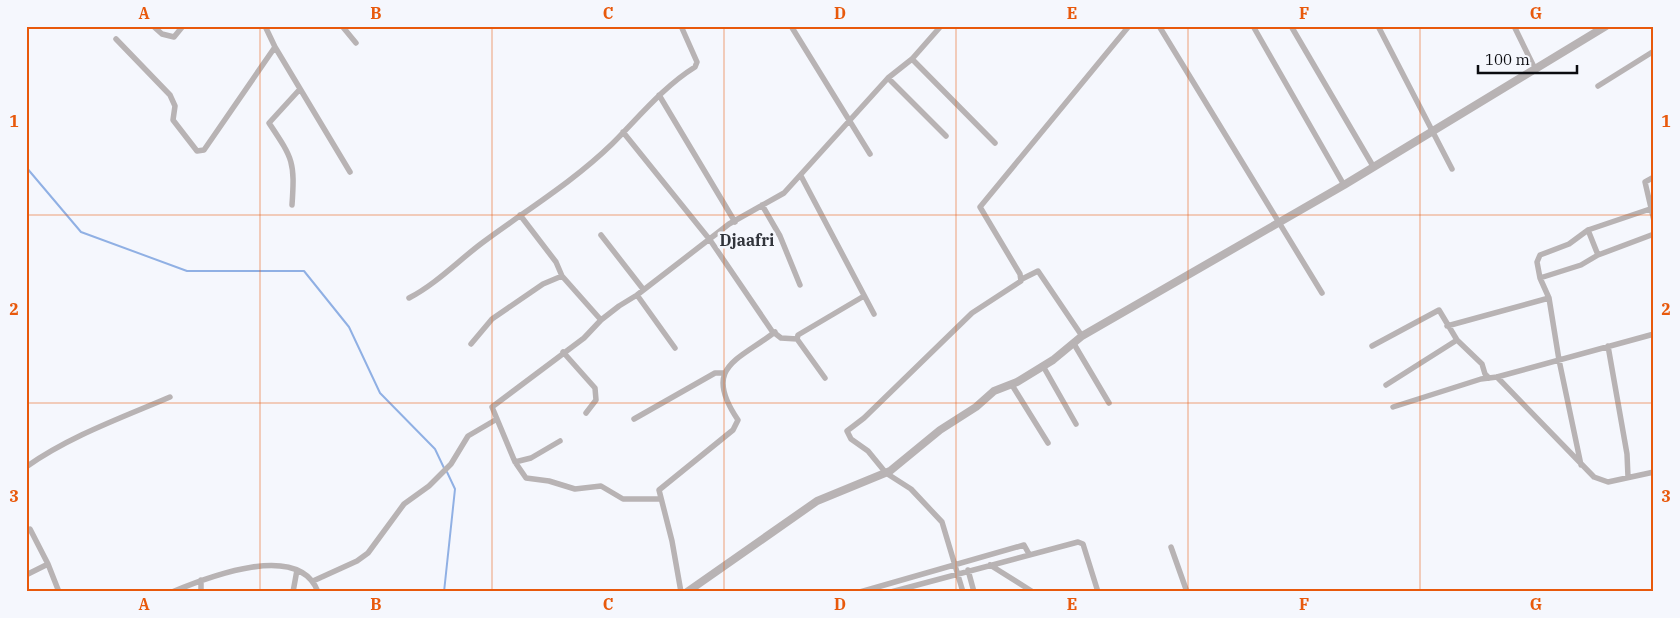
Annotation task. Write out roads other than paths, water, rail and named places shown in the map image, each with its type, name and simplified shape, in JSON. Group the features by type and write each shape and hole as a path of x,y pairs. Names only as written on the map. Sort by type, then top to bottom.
{"street":[{"path":"154,26 162,34 174,37 183,26"},
{"path":"342,26 356,43"},
{"path":"409,298 437,280 520,215 563,185 602,153 659,96 695,67 697,62 681,26"},
{"path":"791,26 870,154"},
{"path":"661,499 644,501 623,499 601,486 575,489 549,481 526,478 515,462 492,407 584,338 601,320 643,289 735,222 784,193 802,176 888,78 912,59 941,26"},
{"path":"1022,278 980,207 1128,26"},
{"path":"1159,26 1322,293"},
{"path":"1253,26 1344,185"},
{"path":"1291,26 1373,166"},
{"path":"1373,26 1379,28 1431,132 1452,169"},
{"path":"1514,26 1535,69"},
{"path":"688,592 817,502 886,473 994,391 1004,386 1012,385 1043,366 1082,336 1344,185 1606,26"},
{"path":"268,28 274,46 350,172"},
{"path":"116,39 170,94 175,106 173,120 197,151 204,150 274,46"},
{"path":"1598,86 1654,51"},
{"path":"912,59 995,142"},
{"path":"888,78 946,136"},
{"path":"292,205 294,168 291,157 269,123 300,89"},
{"path":"659,96 735,222"},
{"path":"623,132 710,240 772,331 781,338 797,339"},
{"path":"802,176 874,314"},
{"path":"1654,177 1645,182 1654,221"},
{"path":"762,205 780,236 800,286"},
{"path":"1581,465 1559,360 1549,298 1540,278 1537,262 1540,255 1569,244 1588,230 1650,209"},
{"path":"520,215 556,262 562,276 601,320"},
{"path":"1588,230 1598,255"},
{"path":"1540,278 1581,265 1598,255 1654,234"},
{"path":"601,235 643,289"},
{"path":"962,592 942,522 912,489 886,473 868,451 850,439 847,431 864,418 972,313 1022,278 1038,271 1082,336"},
{"path":"471,344 492,320 543,284 562,276"},
{"path":"637,295 675,348"},
{"path":"797,339 798,335 864,296"},
{"path":"1447,326 1549,298"},
{"path":"1372,346 1438,310 1457,340 1482,364 1485,374 1489,378"},
{"path":"681,592 660,487 718,444 736,425 738,420 727,403 722,379 724,373 739,355 775,332"},
{"path":"1393,407 1489,378 1654,334"},
{"path":"797,339 825,378"},
{"path":"1386,385 1457,340"},
{"path":"1074,344 1109,402"},
{"path":"1608,346 1628,477"},
{"path":"564,352 595,388 596,400 586,413"},
{"path":"1043,366 1076,424"},
{"path":"634,419 715,373 724,373"},
{"path":"1497,377 1581,465 1601,480 1608,482 1654,472"},
{"path":"1012,385 1048,443"},
{"path":"26,466 76,437 170,397"},
{"path":"313,582 357,561 368,553 404,504 429,486 451,464 468,436 481,426 497,419"},
{"path":"515,462 531,458 560,441"},
{"path":"26,531 30,528 48,564 59,592"},
{"path":"891,592 1078,542 1083,544 1098,592"},
{"path":"860,592 1024,545 1030,554"},
{"path":"1171,547 1188,592"},
{"path":"966,562 974,592"},
{"path":"26,575 48,564"},
{"path":"172,592 201,580 268,564 284,566 305,573 313,582 318,592"},
{"path":"990,565 1033,592"},
{"path":"293,592 297,570"},
{"path":"200,592 201,580"}],"waterway":[{"path":"26,167 81,232 187,271 304,271 349,327 380,393 435,449 444,468"},
{"path":"444,592 455,489 447,472"}],"district":[{"name":"Djaafri","path":"747,240"}]}
